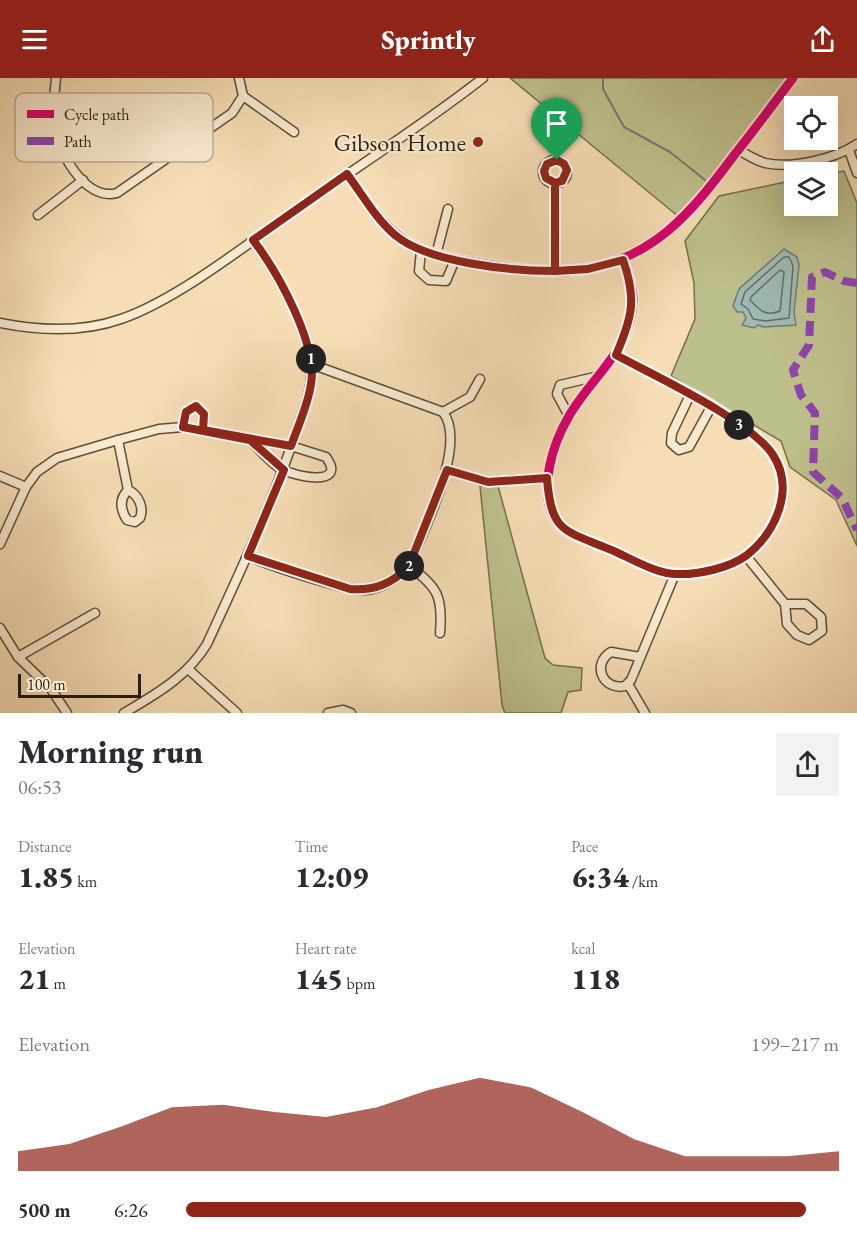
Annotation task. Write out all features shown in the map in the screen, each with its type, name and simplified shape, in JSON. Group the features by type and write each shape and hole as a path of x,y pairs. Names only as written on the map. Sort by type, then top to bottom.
{"street":[{"path":"55,93 56,78"},
{"path":"239,78 243,96 294,132"},
{"path":"0,321 19,326 75,329 122,319 168,296 253,240 483,78"},
{"path":"347,174 383,224 396,236 421,251 455,260 555,271 588,269 623,260 655,242 676,226 739,150 793,78"},
{"path":"213,128 223,121 243,96"},
{"path":"739,150 762,162 774,164 803,162 849,150 857,144"},
{"path":"849,150 857,173"},
{"path":"69,162 83,180 101,194 117,193 163,162"},
{"path":"38,215 83,180"},
{"path":"555,183 555,271"},
{"path":"436,255 448,209"},
{"path":"123,713 171,684 188,669 207,644 248,556 284,470 309,394 311,364 283,286 253,240"},
{"path":"421,251 419,271 429,280 446,281 455,260"},
{"path":"616,355 711,407 763,444 773,455 779,468 782,504 778,517 746,556 718,567 675,574 566,531 553,515 547,478 569,416 616,355 630,318 633,300 631,283 623,260"},
{"path":"248,556 350,589 365,590 388,583 409,566 447,470 452,429 443,412 311,364"},
{"path":"569,416 557,394 560,385 599,376"},
{"path":"443,412 470,397 480,379"},
{"path":"690,395 672,433 671,443 675,448 679,450 689,447 711,407"},
{"path":"183,427 186,412 196,406 204,414 203,430"},
{"path":"0,544 26,487 46,464 70,453 159,429 183,427 291,446 326,457 329,461 329,471 326,476 318,479 284,470 250,440"},
{"path":"118,440 128,490"},
{"path":"447,470 488,482 547,478"},
{"path":"0,476 26,487"},
{"path":"746,556 785,604 785,620 797,635 809,640 822,631 820,617 806,604 785,604"},
{"path":"409,566 435,588 442,611 440,633"},
{"path":"640,657 611,652 603,660 600,673 603,679 621,687 628,684 640,657 675,574"},
{"path":"18,657 95,613"},
{"path":"0,628 18,657 51,689 67,713"},
{"path":"188,669 237,713"},
{"path":"628,684 645,713"},
{"path":"328,713 343,710 351,713"}],"green space":[{"path":"510,78 788,78 679,217"},
{"path":"844,171 857,203 857,546 836,500 790,467 781,441 671,376 695,319 694,283 685,241 719,196 784,182 784,216 838,216 838,172"},
{"path":"480,486 498,486 545,658 553,665 582,668 581,690 568,692 561,713 505,713 502,705"}],"water":[{"path":"784,249 797,257 799,265 794,312 796,325 763,327 758,325 754,328 742,325 746,318 743,312 737,312 733,306 739,289"}],"waterway":[{"path":"603,78 603,89 624,127 670,152 705,180"}],"marked path":[{"path":"857,283 844,281 825,272 812,277 809,345 793,370 801,395 815,413 813,472 842,498 857,530"}],"cycle path":[{"path":"347,174 394,232 424,250 468,261 536,271 566,272 602,266 627,257 648,245 686,214 719,176 793,78"},
{"path":"616,355 730,417 763,444 774,457 780,472 781,501 768,530 759,543 742,558 723,566 674,574 646,566 574,536 562,528 553,516 547,492 550,465 558,439 578,402 619,348 631,317 633,294 623,260"}],"place":[{"name":"Gibson Home","path":"478,142"}],"route":[{"path":"557,160 547,164 544,171 548,181 555,183 555,271 588,269 623,260 631,283 633,300 626,331 616,355 741,426 773,455 782,481 782,504 778,517 770,529 746,556 718,567 675,574 662,571 566,531 553,515 549,503 547,478 488,482 447,470 409,566 400,575 377,588 350,589 248,556 284,470 250,440 183,427 186,412 196,406 200,407 204,414 203,430 291,446 312,382 311,364 306,342 283,286 270,261 253,240 347,174 383,224 396,236 421,251 455,260 537,271 555,271 555,183 562,181 567,174 564,164 557,160"}]}
